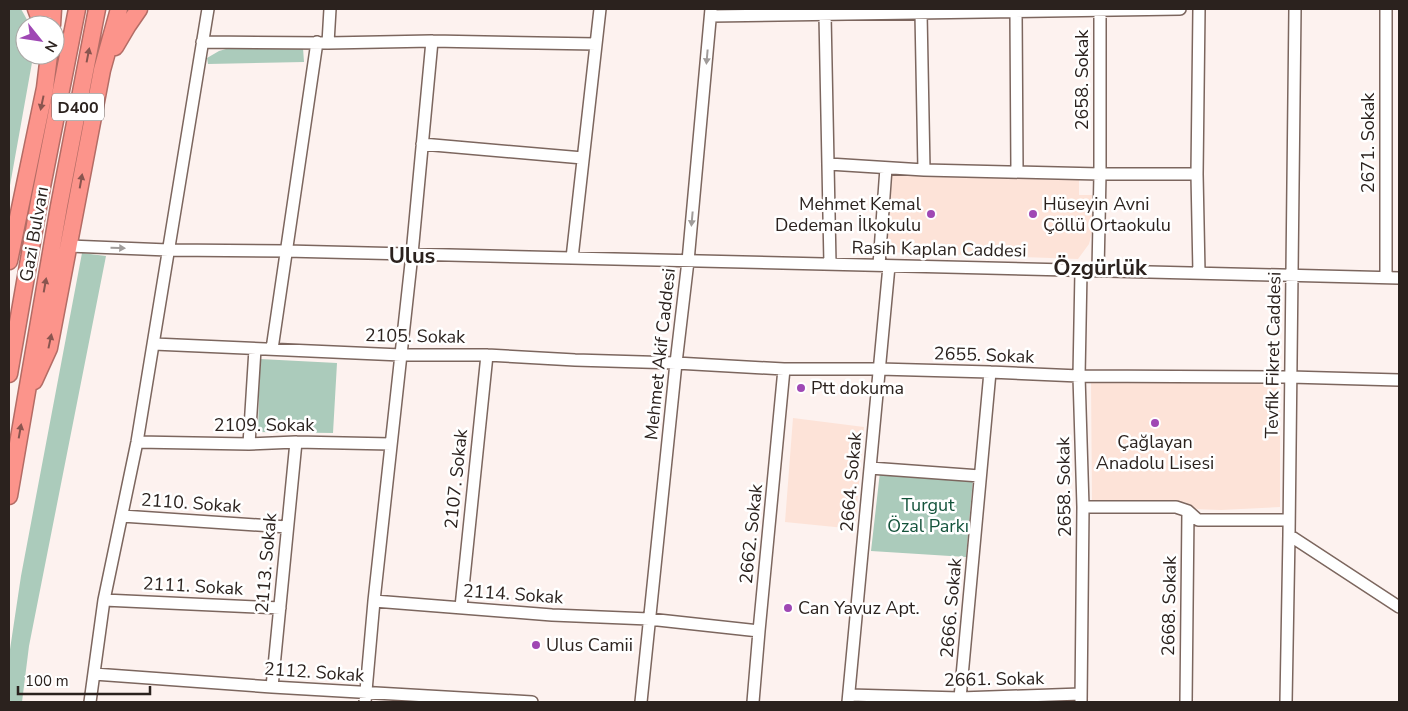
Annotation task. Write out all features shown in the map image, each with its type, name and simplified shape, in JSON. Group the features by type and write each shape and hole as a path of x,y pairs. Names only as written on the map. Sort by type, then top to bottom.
{"highway":[{"path":"36,9 49,15"},
{"name":"Gazi Bulvarı","path":"9,374 39,202 77,9"},
{"name":"Gazi Bulvarı","path":"9,496 59,206 97,9"},
{"path":"25,402 49,348 102,70 119,9"},
{"path":"102,70 128,24 139,9"},
{"path":"9,261 45,88 48,65"}],"street":[{"path":"90,702 104,600 137,442 208,9"},
{"path":"272,349 286,251 322,43 330,9"},
{"path":"572,258 600,9"},
{"name":"2658. Sokak","path":"1098,271 1100,9"},
{"path":"711,12 825,15 1180,9"},
{"path":"1198,273 1199,9"},
{"name":"Tevfik Fikret Caddesi","path":"1286,702 1295,9"},
{"name":"2671. Sokak","path":"1386,9 1386,278"},
{"name":"Mehmet Akif Caddesi","path":"641,702 688,261 711,12"},
{"path":"1016,12 1017,172"},
{"path":"921,13 924,170"},
{"path":"825,15 830,264"},
{"path":"202,42 596,44"},
{"path":"365,697 412,254 432,42"},
{"path":"422,144 583,158"},
{"path":"829,164 924,170 1197,174"},
{"name":"2664. Sokak","path":"848,699 879,369 886,168"},
{"name":"Rasih Kaplan Caddesi","path":"69,246 168,250 286,251 1399,278"},
{"name":"2658. Sokak","path":"1081,271 1079,376 1083,507 1081,698"},
{"name":"2105. Sokak","path":"154,344 401,355 487,355 676,363"},
{"path":"249,444 255,349"},
{"name":"2107. Sokak","path":"461,607 487,355"},
{"name":"2655. Sokak","path":"676,363 784,369 879,369 1079,376 1290,377 1399,380"},
{"name":"2662. Sokak","path":"754,702 784,369"},
{"name":"2666. Sokak","path":"960,698 990,372"},
{"name":"2109. Sokak","path":"137,442 391,444"},
{"name":"2113. Sokak","path":"272,687 296,442"},
{"path":"870,468 980,476"},
{"path":"1083,507 1176,507 1188,511 1198,520 1289,520"},
{"name":"2668. Sokak","path":"1186,702 1188,511"},
{"name":"2110. Sokak","path":"122,516 287,526"},
{"path":"1289,535 1399,608"},
{"name":"2111. Sokak","path":"104,600 280,608"},
{"name":"2114. Sokak","path":"374,601 649,619 759,631"},
{"name":"2112. Sokak","path":"94,674 272,687 365,697 532,702"},
{"name":"2661. Sokak","path":"848,699 1081,698"}],"shaded area":[{"path":"892,174 1079,180 1079,195 1092,195 1092,232 1089,244 1078,259 886,252"},
{"name":"Çağlayan Anadolu Lisesi","path":"1091,381 1280,381 1280,507 1221,510 1192,509 1185,502 1092,502"},
{"path":"793,418 864,427 855,529 785,522"}],"green space":[{"path":"9,9 21,9 24,15 15,15 15,65 32,65 9,191"},
{"path":"303,48 304,62 208,64 207,58 226,49"},
{"path":"82,253 106,256 29,646 22,702 9,702 9,656 21,576"},
{"path":"260,359 337,363 333,433 258,432"},
{"name":"Turgut Özal Parkı","path":"880,472 973,479 966,557 871,551"}],"place":[{"name":"Mehmet Kemal Dedeman İlkokulu","path":"931,214"},
{"name":"Hüseyin Avni Çöllü Ortaokulu","path":"1033,214"},
{"name":"Ptt dokuma","path":"801,388"},
{"name":"Çağlayan Anadolu Lisesi","path":"1155,423"},
{"name":"Can Yavuz Apt.","path":"788,608"},
{"name":"Ulus Camii","path":"536,645"}],"district":[{"name":"Ulus","path":"412,255"},
{"name":"Özgürlük","path":"1100,267"}]}
